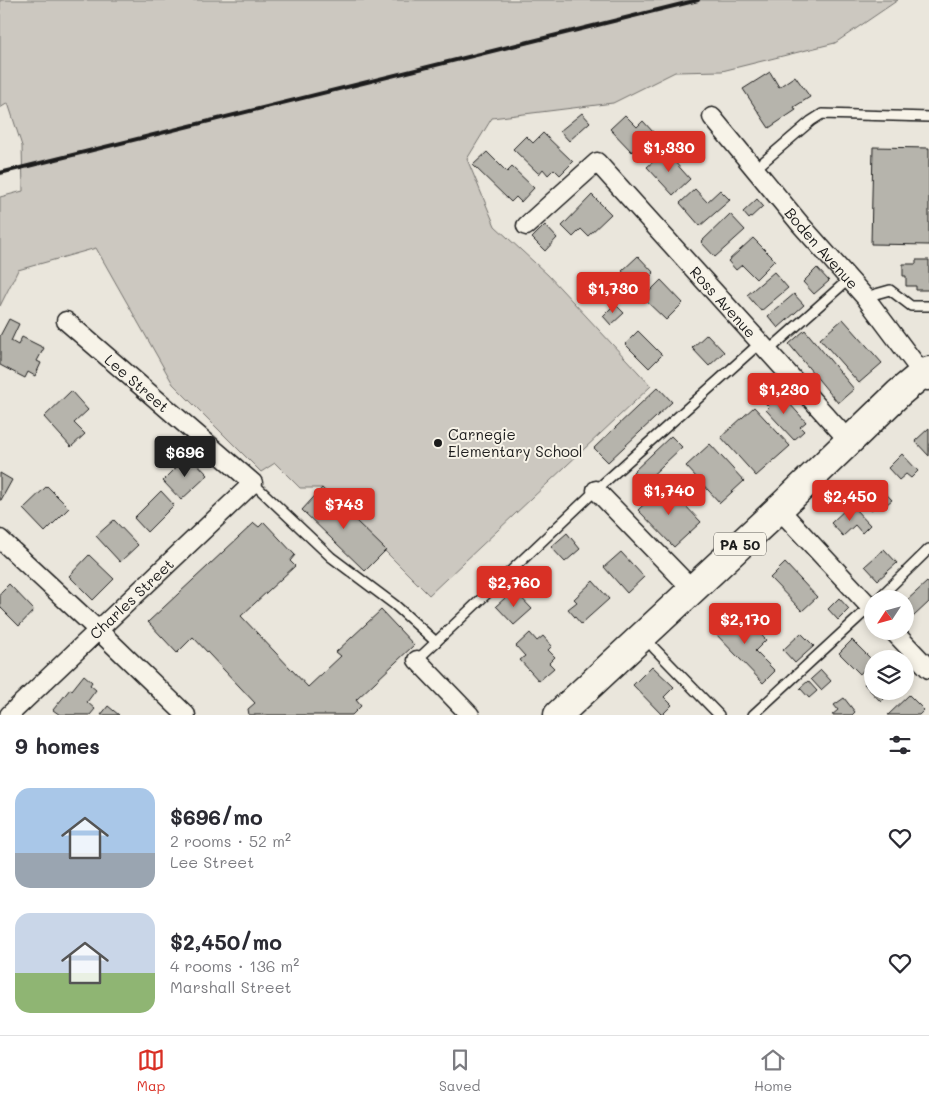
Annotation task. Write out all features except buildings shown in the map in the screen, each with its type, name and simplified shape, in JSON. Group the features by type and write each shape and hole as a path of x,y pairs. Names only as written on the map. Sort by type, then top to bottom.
{"main road":[{"name":"PA 50","path":"558,715 848,442 927,376"}],"street":[{"name":"Boden Avenue","path":"712,117 801,225 865,297 927,376"},
{"name":"Ross Avenue","path":"526,226 596,162 840,430 848,442"},
{"name":"Lee Street","path":"66,321 253,483"},
{"name":"Charles Street","path":"9,715 253,483"},
{"path":"596,490 692,589"},
{"path":"778,508 864,596"},
{"path":"0,540 99,631 186,715"},
{"path":"902,640 929,669"},
{"path":"417,660 470,715"}],"lane":[{"path":"755,169 811,120 822,114 928,117"},
{"path":"417,660 596,490 764,347 849,279"},
{"path":"865,297 890,290 911,306 929,306"},
{"path":"253,483 331,557 395,605 436,642"},
{"path":"888,590 929,549"},
{"path":"753,715 864,613"},
{"path":"644,634 654,648 719,715"}],"shaded area":[{"path":"0,0 898,0 835,43 722,71 675,72 613,103 492,118 467,159 495,226 548,275 651,386 429,595 322,488 300,488 275,463 261,472 173,384 96,248 18,270 0,306 0,197 23,191 22,146 8,103 0,108"}],"railway":[{"path":"0,173 698,0"}],"place":[{"name":"Carnegie Elementary School","path":"438,443"}]}
